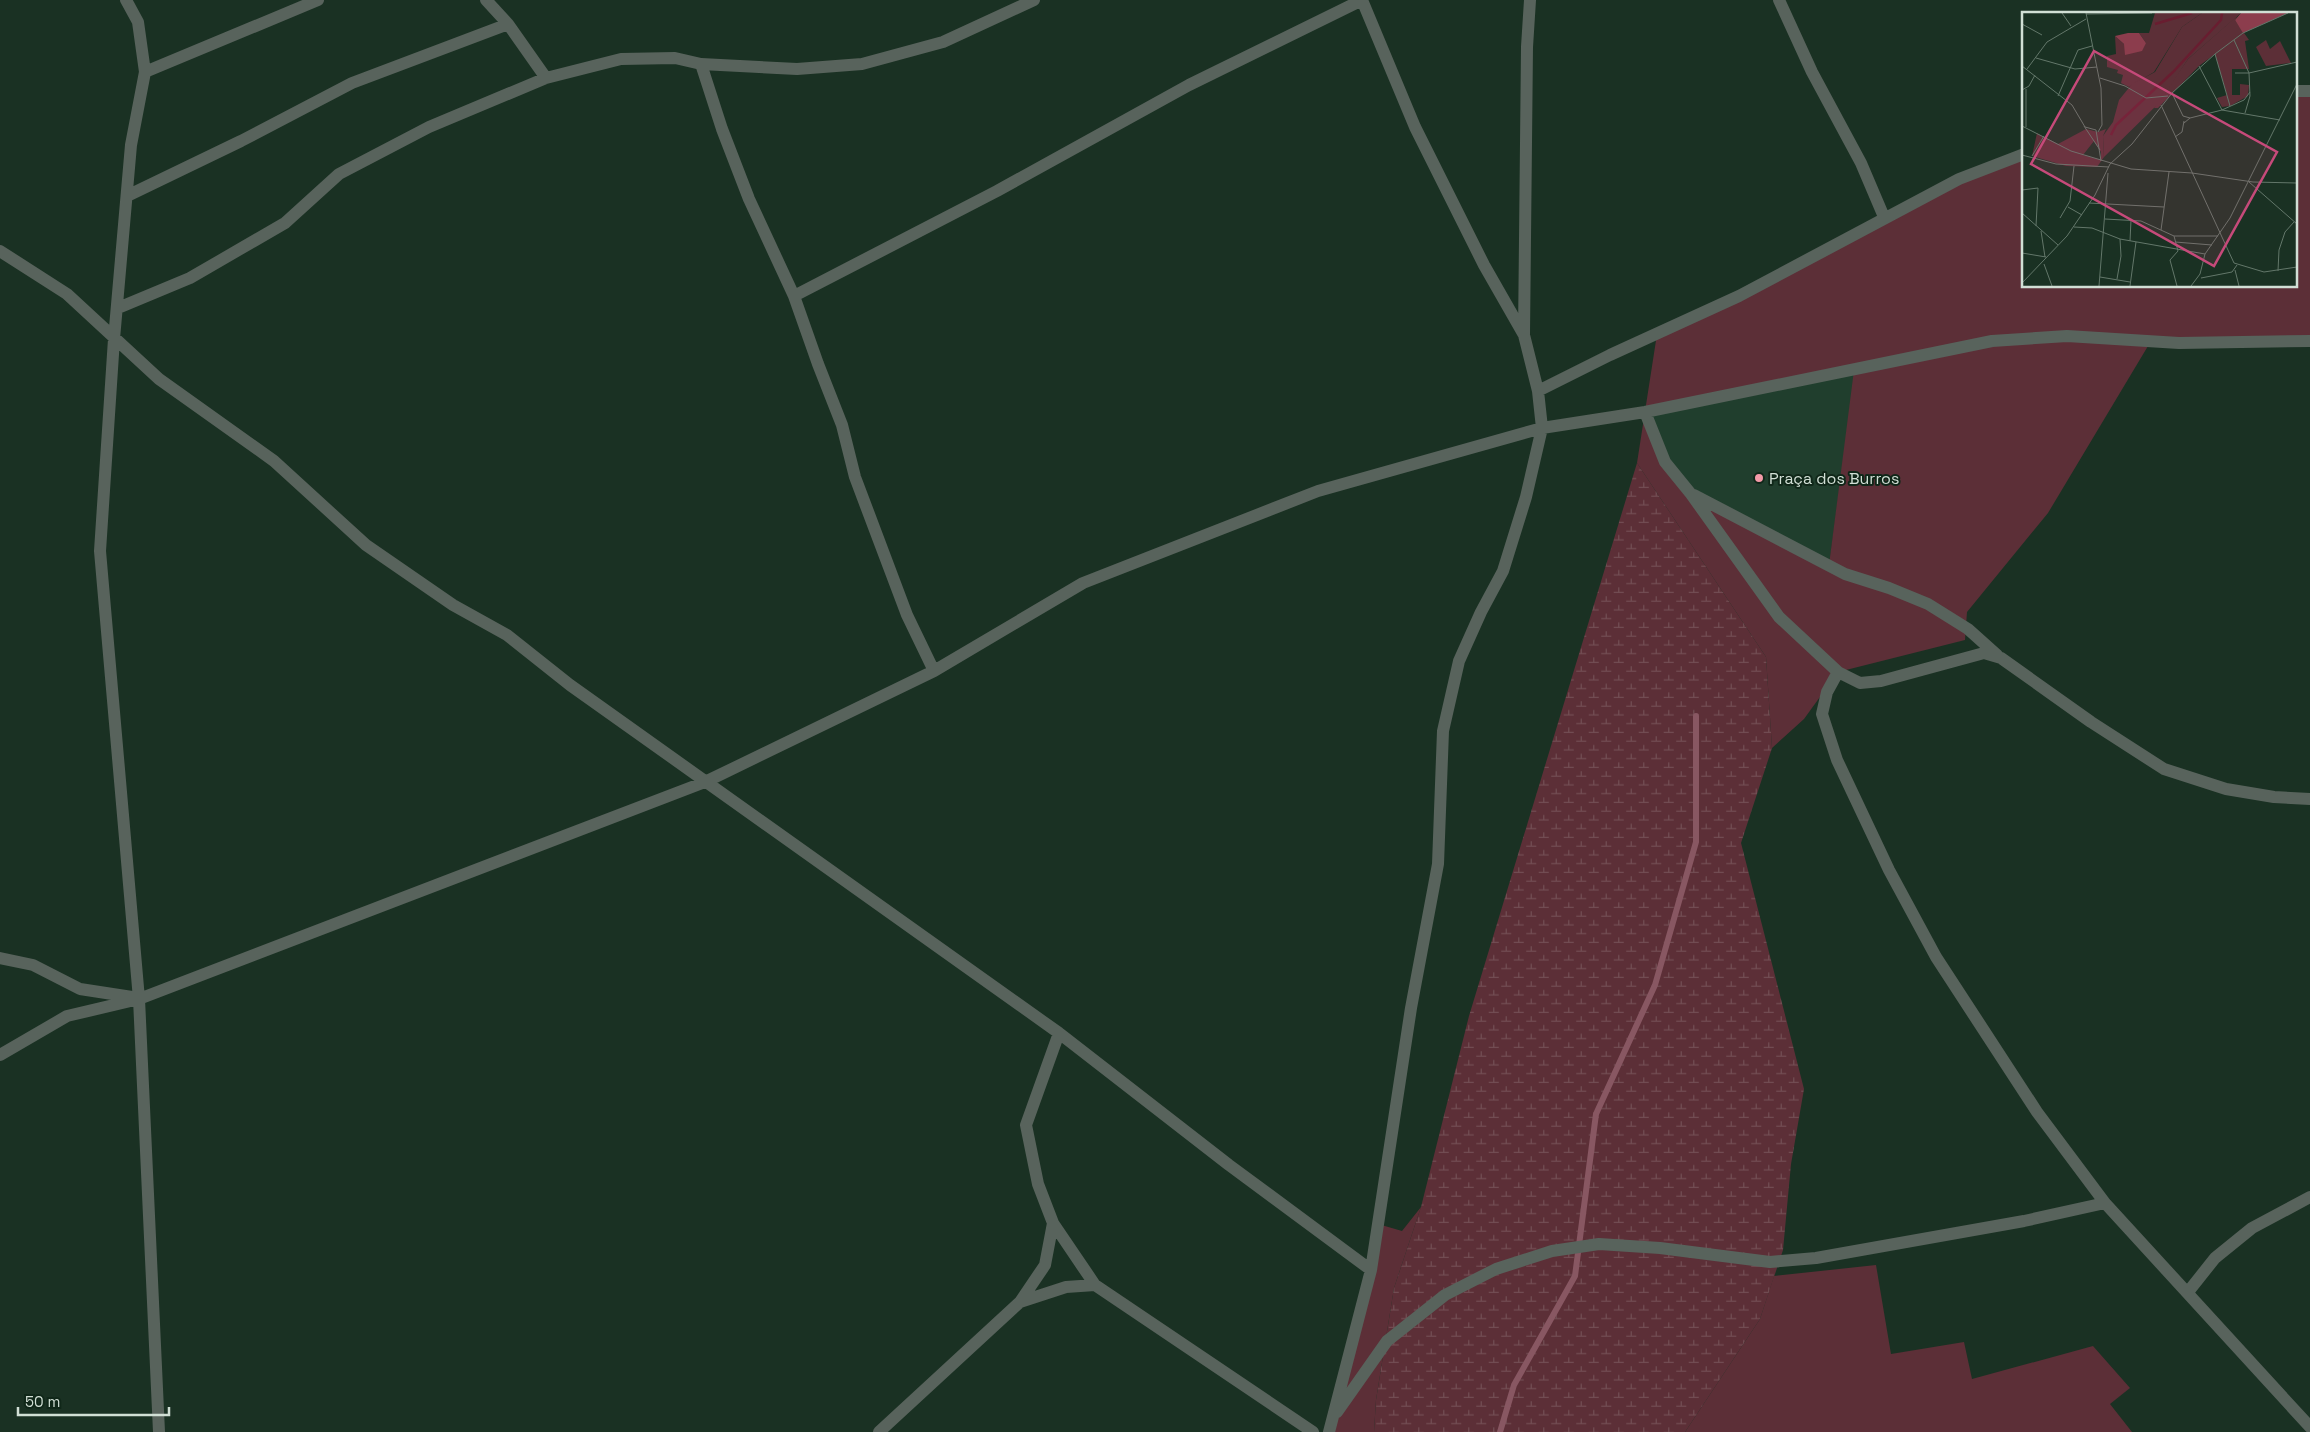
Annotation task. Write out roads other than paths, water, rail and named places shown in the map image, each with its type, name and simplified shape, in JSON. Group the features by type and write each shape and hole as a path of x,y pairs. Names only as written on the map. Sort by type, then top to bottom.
{"street":[{"path":"126,0 138,22 145,72 130,145 114,339 100,551 139,999 159,1432"},
{"path":"145,72 318,0"},
{"path":"486,0 508,24 546,78"},
{"path":"118,308 190,278 285,223 339,174 429,127 546,78 621,59 675,58 702,64 797,70 862,64 943,42 1034,0"},
{"path":"794,296 997,191 1189,85 1362,0 1415,127 1484,265 1524,334"},
{"path":"1329,1432 1371,1270 1411,1008 1438,864 1443,731 1459,661 1481,612 1503,571 1526,497 1542,428 1538,392 1524,334 1527,47 1530,0"},
{"path":"1779,0 1812,72 1861,163 1884,217"},
{"path":"127,196 240,141 352,83 508,24"},
{"path":"702,64 722,129 749,199 794,296 842,425 855,477 907,615 934,671"},
{"path":"1538,392 1610,355 1740,296 1884,217 1959,179 2022,155"},
{"path":"0,251 67,294 159,379 274,461 366,545 453,605 507,635 570,685 1059,1033 1229,1165 1371,1270"},
{"path":"0,1055 67,1016 139,999 705,782 934,671 1082,583 1318,491 1542,428 1645,412 1992,341 2066,336 2179,343 2310,341"},
{"path":"1645,412 1665,462 1691,494 1779,617 1838,672 1860,683 1881,681 1984,653 2001,658"},
{"path":"1691,494 1845,574 1889,588 1928,604 1968,629 2001,658 2091,722 2164,769 2226,789 2274,797 2310,798"},
{"path":"1838,672 1827,692 1822,714 1837,760 1890,870 1936,957 2037,1112 2106,1203 2310,1428"},
{"path":"0,958 33,965 80,989 139,999"},
{"path":"1059,1033 1026,1125 1038,1184 1053,1223 1095,1285 1313,1432"},
{"path":"2188,1292 2215,1258 2252,1228 2310,1197"},
{"path":"1332,1419 1387,1342 1445,1295 1496,1269 1552,1251 1599,1244 1660,1248 1770,1262 1798,1260 2024,1221 2106,1203"},
{"path":"879,1432 1020,1302 1045,1265 1053,1223"},
{"path":"1020,1302 1066,1287 1095,1285"}],"waterway":[{"path":"1500,1432 1514,1385 1575,1276 1596,1114 1655,985 1696,842 1696,716"}],"place":[{"name":"Praça dos Burros","path":"1759,478"}]}
